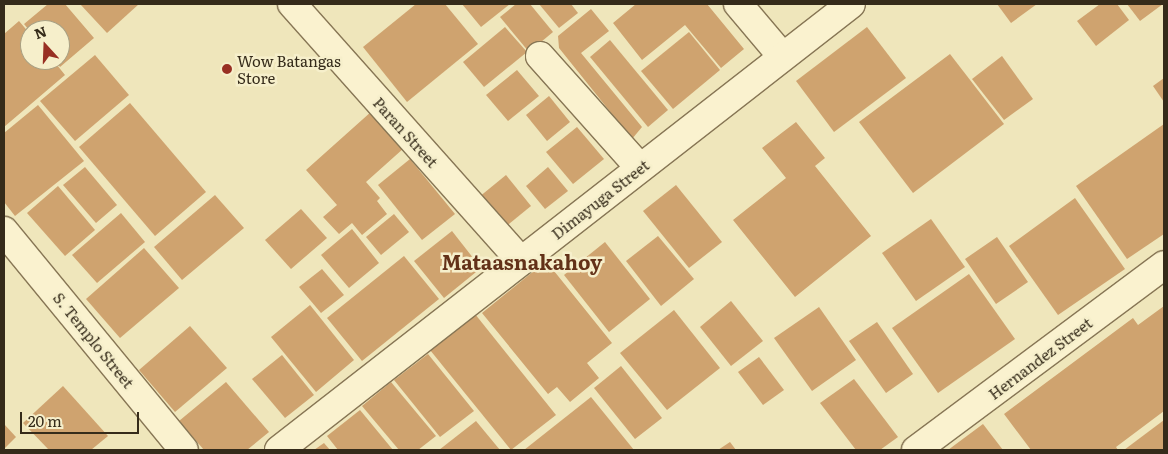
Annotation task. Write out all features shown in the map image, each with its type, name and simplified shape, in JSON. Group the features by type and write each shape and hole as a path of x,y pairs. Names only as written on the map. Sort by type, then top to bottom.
{"street":[{"name":"Paran Street","path":"292,4 521,261"},
{"path":"738,4 782,56"},
{"name":"Dimayuga Street","path":"279,450 851,4"},
{"path":"540,56 640,168"},
{"name":"S. Templo Street","path":"4,231 184,450"},
{"name":"Hernandez Street","path":"916,450 1164,265"}],"building":[{"path":"48,4 65,4 94,38 70,58 70,20 29,20"},
{"path":"80,4 139,4 107,33"},
{"path":"416,4 445,4 478,44 407,102 363,47"},
{"path":"462,4 510,4 481,27"},
{"path":"516,4 530,4 553,32 529,52 500,17"},
{"path":"539,4 571,4 578,13 559,28"},
{"path":"636,4 707,4 744,49 721,68 685,25 642,60 613,23"},
{"path":"997,4 1037,4 1011,23"},
{"path":"1100,4 1117,4 1129,20 1096,46 1077,21"},
{"path":"1127,4 1163,4 1140,21"},
{"path":"591,9 609,31 581,53 642,127 632,139 559,48 558,36"},
{"path":"19,21 20,22 20,70 61,70 65,75 4,127 4,34"},
{"path":"505,27 527,52 484,87 463,62"},
{"path":"867,27 906,78 834,132 796,81"},
{"path":"689,32 720,70 673,109 641,71"},
{"path":"610,40 668,110 648,127 590,57"},
{"path":"950,54 1004,124 913,193 859,122"},
{"path":"95,55 129,95 75,141 40,101"},
{"path":"1002,56 1033,99 1004,120 972,79"},
{"path":"517,70 539,96 508,121 486,95"},
{"path":"1164,78 1164,102 1153,86"},
{"path":"549,96 570,122 547,141 526,115"},
{"path":"130,103 206,192 155,236 79,147"},
{"path":"38,105 84,161 15,216 4,202 4,133"},
{"path":"372,111 404,148 366,182 380,198 377,201 387,214 362,235 352,223 339,234 323,217 337,205 306,170"},
{"path":"796,122 825,158 815,166 871,236 795,297 733,220 786,178 762,148"},
{"path":"1164,124 1164,234 1127,259 1076,186"},
{"path":"577,127 604,159 573,184 546,152"},
{"path":"410,159 455,214 422,240 378,185"},
{"path":"85,167 117,205 96,223 63,185"},
{"path":"548,167 568,191 545,209 526,186"},
{"path":"506,175 531,206 498,233 473,202"},
{"path":"676,185 722,242 689,268 643,211"},
{"path":"58,186 95,230 65,256 27,213"},
{"path":"215,195 244,228 182,280 154,247"},
{"path":"1075,198 1125,269 1058,315 1009,246"},
{"path":"301,209 327,238 291,269 265,240"},
{"path":"121,213 145,242 97,283 72,255"},
{"path":"394,214 409,232 381,255 366,237"},
{"path":"931,219 965,267 916,301 882,253"},
{"path":"352,229 379,263 349,288 321,255"},
{"path":"452,231 481,268 444,298 414,261"},
{"path":"658,236 694,279 661,306 626,261"},
{"path":"997,237 1028,282 996,304 965,259"},
{"path":"605,242 650,299 609,332 564,275"},
{"path":"144,248 179,288 120,338 86,299"},
{"path":"404,256 439,299 362,361 327,318"},
{"path":"546,261 612,343 587,363 599,378 570,402 557,387 548,394 482,313"},
{"path":"322,269 344,295 321,313 299,287"},
{"path":"969,274 1015,339 938,393 892,328"},
{"path":"731,301 763,341 731,366 700,327"},
{"path":"310,305 354,360 316,392 271,337"},
{"path":"1164,306 1164,411 1116,447 1118,450 1031,450 1004,414 1133,318 1138,325"},
{"path":"819,307 856,360 812,391 774,338"},
{"path":"674,310 720,368 667,410 620,353"},
{"path":"475,314 556,415 511,450 430,350"},
{"path":"877,322 913,374 886,393 849,341"},
{"path":"190,326 227,368 175,412 139,370"},
{"path":"428,354 474,411 440,437 394,380"},
{"path":"282,355 314,395 285,418 252,379"},
{"path":"759,357 784,390 763,405 738,372"},
{"path":"621,366 662,418 635,439 594,388"},
{"path":"854,379 898,437 880,450 856,450 820,403"},
{"path":"226,382 269,432 247,450 204,450 179,421"},
{"path":"391,382 436,436 418,450 399,450 362,406"},
{"path":"63,386 108,436 91,450 49,450 23,423"},
{"path":"591,397 634,450 524,450"},
{"path":"360,410 393,450 338,450 327,436"},
{"path":"1164,420 1164,450 1124,450"},
{"path":"476,421 500,450 439,450"},
{"path":"4,424 16,437 4,449"},
{"path":"983,424 1003,450 948,450"},
{"path":"730,442 736,450 718,450"},
{"path":"324,443 330,450 314,450"}],"place":[{"name":"Wow Batangas Store","path":"227,69"}],"district":[{"name":"Mataasnakahoy","path":"522,261"}]}
